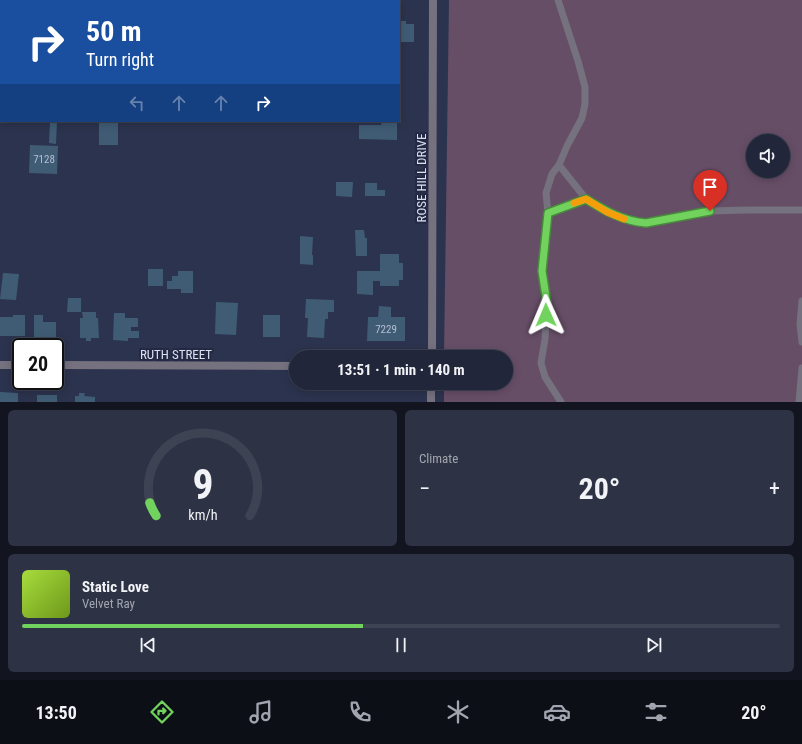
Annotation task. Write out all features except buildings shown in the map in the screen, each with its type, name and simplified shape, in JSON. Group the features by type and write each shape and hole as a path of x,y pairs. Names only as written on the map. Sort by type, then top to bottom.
{"street":[{"name":"ROSE HILL DRIVE","path":"432,350 433,0"},
{"path":"0,365 12,365"},
{"name":"RUTH STREET","path":"64,365 289,366"},
{"path":"431,402 432,390"}],"lane":[{"path":"558,0 578,61 585,88 585,104 582,118 559,165 552,174 546,193 548,213 542,271 547,303 545,339 541,363 545,377 561,402"},
{"path":"559,165 586,199 620,218 636,222 646,223 710,211 802,210"},
{"path":"548,213 586,199"},
{"path":"802,301 800,324 802,342"},
{"path":"799,402 802,368"}],"shaded area":[{"path":"449,0 802,0 802,402 444,402 444,390 513,390 513,350 444,350"}],"slow traffic":[{"path":"574,203 586,199 607,212 624,219"}],"route":[{"path":"546,315 547,303 542,271 548,213 586,199 620,218 646,223 710,211"}]}
